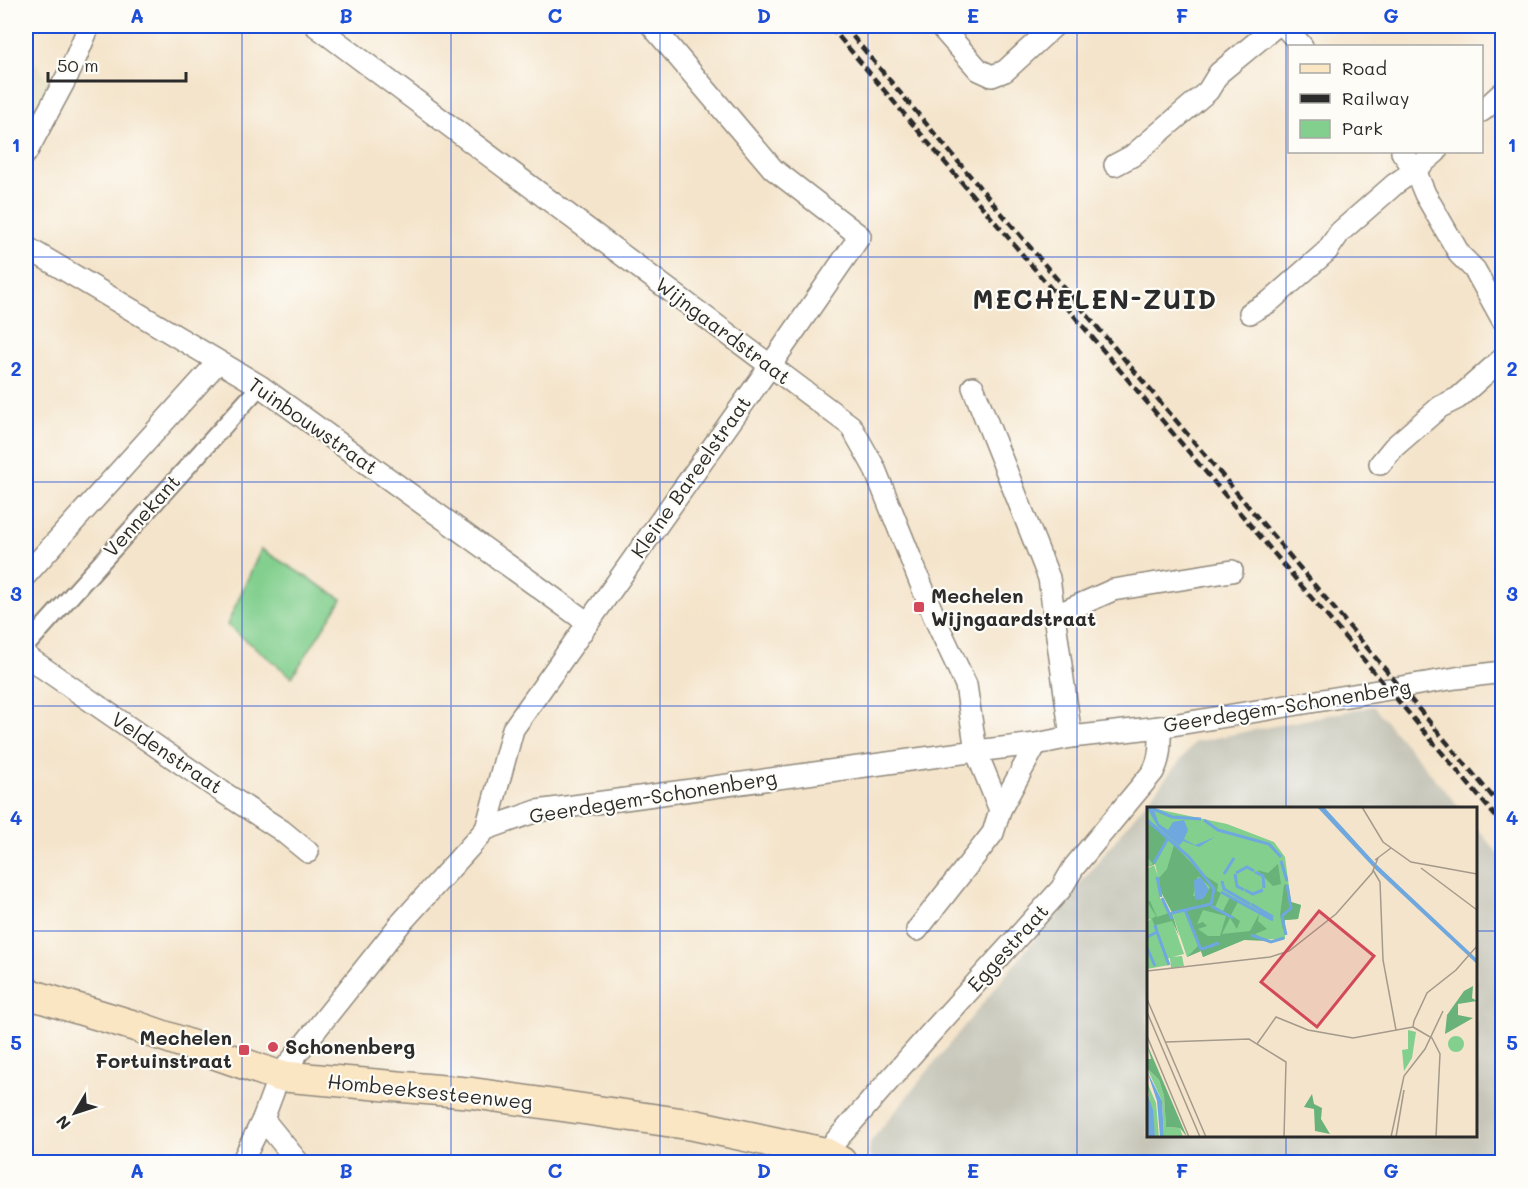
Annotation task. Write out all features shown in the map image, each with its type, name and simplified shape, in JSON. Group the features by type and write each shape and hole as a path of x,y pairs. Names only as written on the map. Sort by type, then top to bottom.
{"main road":[{"name":"Hombeeksesteenweg","path":"26,993 135,1026 279,1076 472,1093 694,1125 833,1158"}],"street":[{"path":"26,153 71,69 89,26"},
{"name":"Wijngaardstraat","path":"316,26 851,426 874,467 935,619 966,685 976,751 1000,810"},
{"name":"Kleine Bareelstraat","path":"486,829 513,729 860,236 773,169 652,26"},
{"path":"940,26 979,70 992,76 1005,71 1054,26"},
{"path":"1115,165 1132,156 1200,98 1208,91 1219,73 1276,26"},
{"path":"1284,26 1301,45"},
{"path":"1483,110 1503,93"},
{"path":"1403,153 1460,255 1475,270 1503,319"},
{"path":"1250,314 1269,302 1327,251 1340,232 1435,153"},
{"name":"Tuinbouwstraat","path":"26,247 260,386 588,623"},
{"path":"1380,464 1394,447 1440,407 1458,398 1503,359"},
{"path":"26,575 218,362"},
{"name":"Vennekant","path":"26,645 260,386"},
{"path":"973,387 1048,578 1071,737"},
{"path":"1054,616 1113,591 1232,571"},
{"name":"Veldenstraat","path":"26,656 281,830 308,852"},
{"name":"Geerdegem-Schonenberg","path":"242,1162 263,1119 279,1076 401,923 486,829 537,811 1036,744 1071,737 1160,727 1503,672"},
{"name":"Eggestraat","path":"833,1158 929,1035 1061,889 1074,867 1153,772 1158,764 1160,727"},
{"path":"917,930 993,833 1000,810 1036,744"},
{"path":"263,1119 298,1162"}],"shaded area":[{"path":"26,52 51,83 26,123"},
{"path":"1373,706 1459,807 1147,807 1147,1137 1477,1137 1477,828 1502,858 1502,1162 874,1161 869,1155 870,1142 1195,742"}],"green space":[{"path":"261,549 342,599 292,677 227,625"}],"railway":[{"path":"830,26 1502,824"},
{"path":"844,26 1502,808"}],"place":[{"name":"Mechelen Wijngaardstraat","path":"919,607"},
{"name":"Schonenberg","path":"273,1047"},
{"name":"Mechelen Fortuinstraat","path":"244,1050"}],"district":[{"name":"MECHELEN-ZUID","path":"1095,300"}]}
